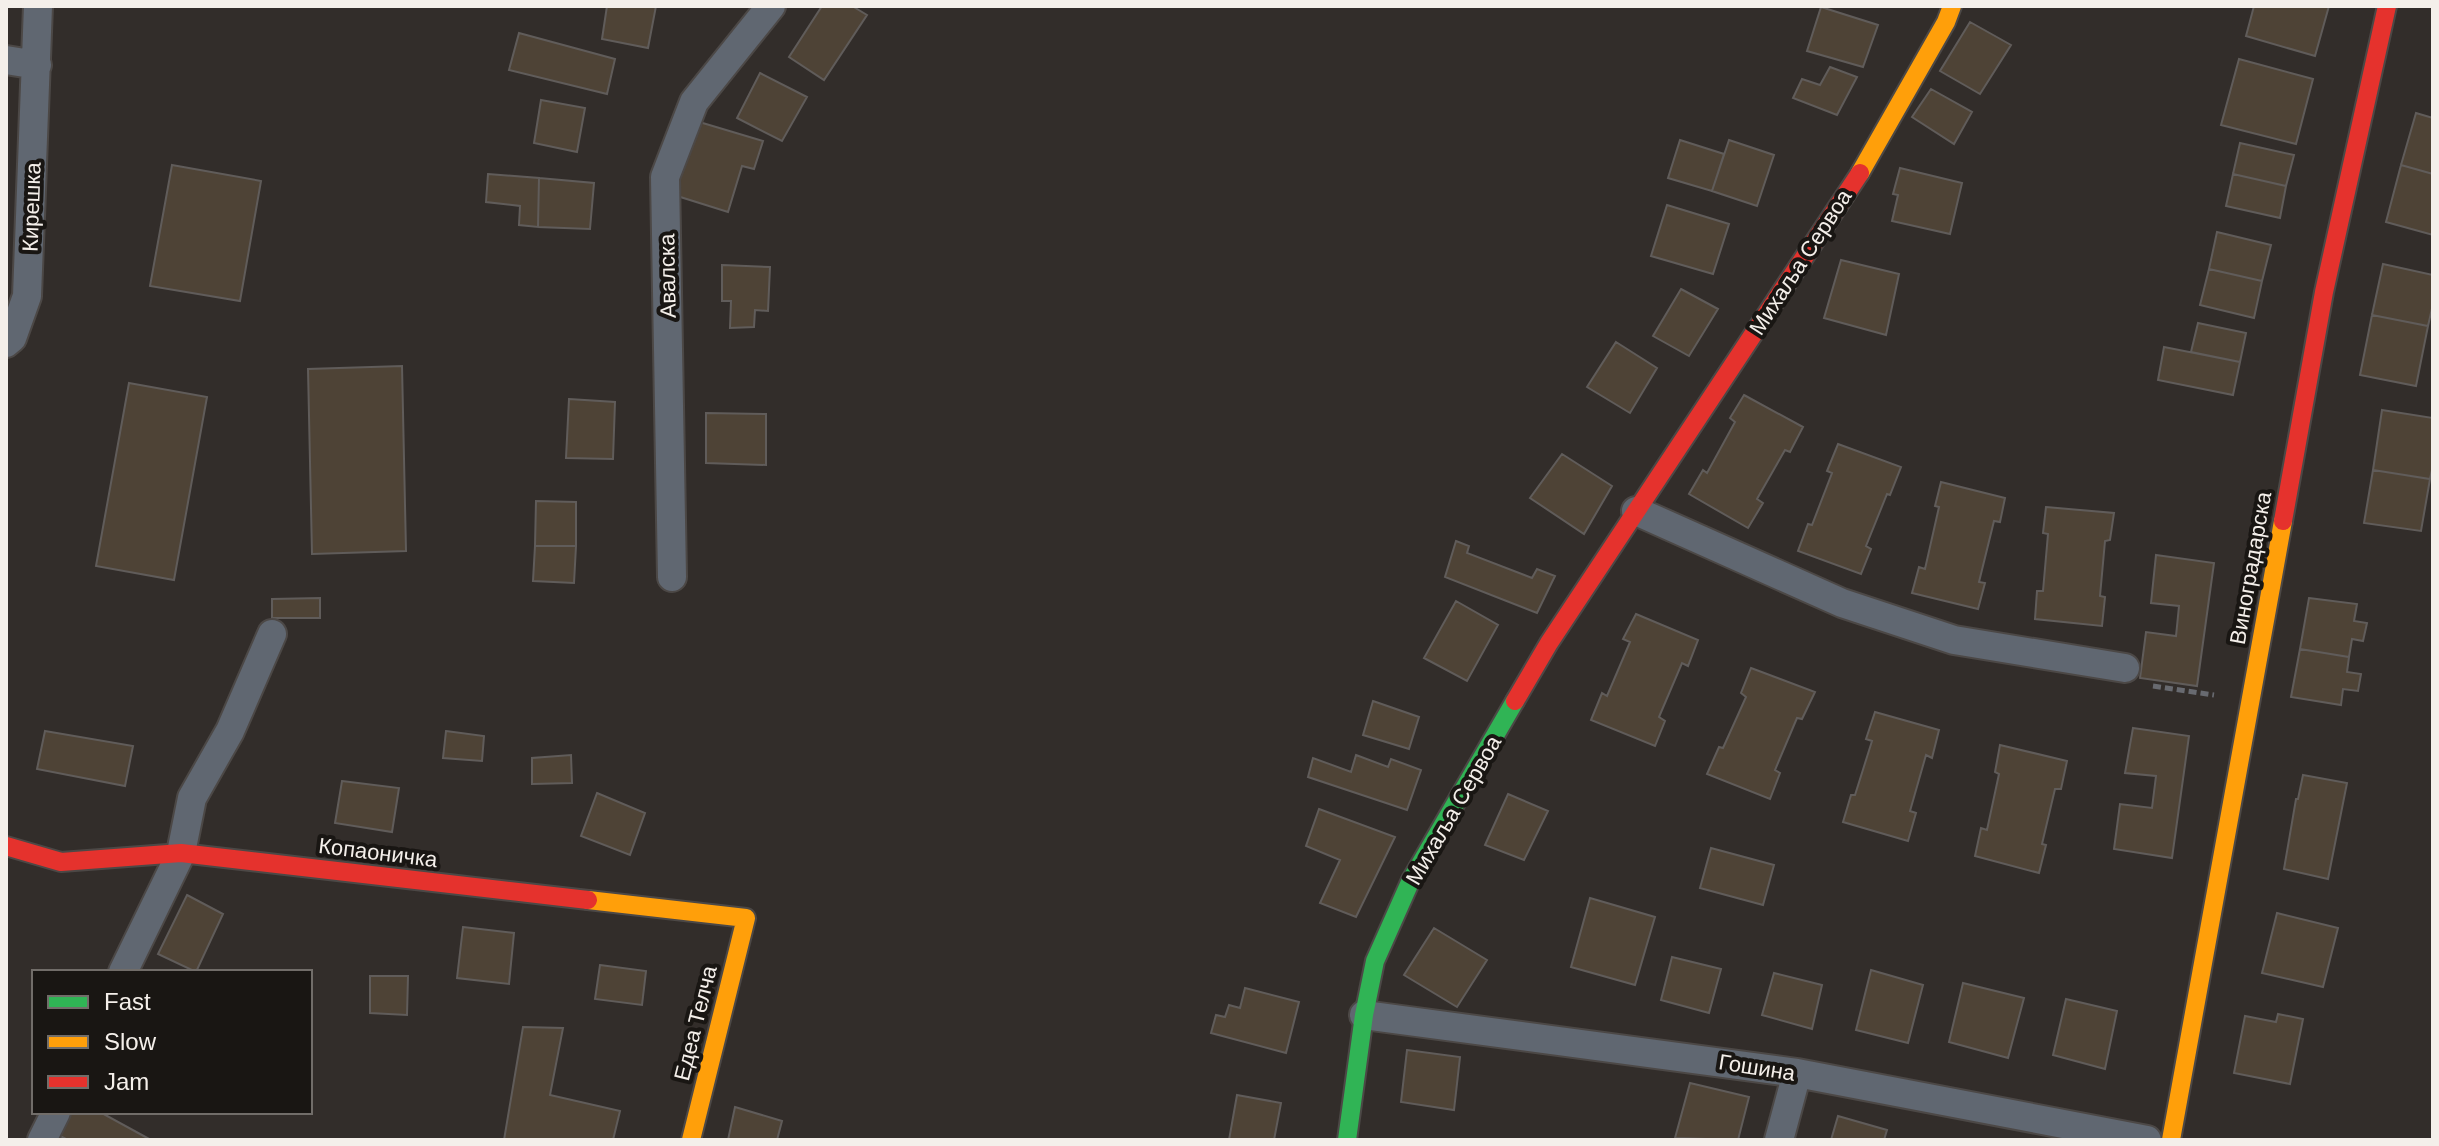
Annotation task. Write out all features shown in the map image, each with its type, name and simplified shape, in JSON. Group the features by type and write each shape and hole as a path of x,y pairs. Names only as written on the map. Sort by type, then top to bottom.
{"street":[{"name":"Кирешка","path":"6,343 12,338 27,296 38,6"},
{"name":"Авалска","path":"672,577 665,177 694,102 771,6"},
{"name":"Михаља Сервоа","path":"1347,1140 1364,1015 1375,961 1411,880 1549,643 1859,174 1946,22 1952,6"},
{"name":"Виноградарска","path":"2171,1140 2324,292 2387,6"},
{"path":"6,60 37,65"},
{"path":"1636,511 1842,603 1954,640 2125,668"},
{"path":"124,970 181,853 192,798 230,731 272,634"},
{"name":"Копаоничка","path":"6,846 61,862 181,853 746,918"},
{"name":"Едеа Телча","path":"691,1140 746,918"},
{"name":"Гошина","path":"1364,1015 1797,1073 2147,1140"},
{"path":"1779,1140 1797,1073"},
{"path":"42,1140 55,1114"}],"path":[{"path":"2125,668 2136,683 2251,701"}],"building":[{"path":"607,6 656,6 648,48 602,39"},
{"path":"822,6 852,6 867,15 824,80 789,57"},
{"path":"2254,6 2329,6 2315,56 2246,36"},
{"path":"1821,7 1878,25 1863,67 1807,51"},
{"path":"1970,22 2011,45 1980,94 1940,71"},
{"path":"519,33 615,59 607,94 509,70"},
{"path":"2239,59 2313,79 2296,144 2221,125"},
{"path":"1830,67 1857,77 1837,115 1793,98 1802,79 1820,85"},
{"path":"760,73 807,97 782,141 737,118"},
{"path":"1931,89 1972,112 1954,144 1912,117"},
{"path":"541,100 585,108 577,152 534,143"},
{"path":"2416,113 2433,118 2433,174 2401,165"},
{"path":"696,121 763,141 754,169 742,166 728,212 674,195"},
{"path":"1680,140 1724,154 1712,191 1668,178"},
{"path":"1729,140 1774,155 1757,206 1712,191"},
{"path":"2240,143 2294,155 2286,186 2233,174"},
{"path":"172,165 261,181 240,301 150,286"},
{"path":"2401,165 2433,174 2433,235 2386,222"},
{"path":"1900,168 1962,183 1950,234 1892,221 1898,195 1893,194"},
{"path":"488,174 539,178 538,227 519,225 520,206 486,202"},
{"path":"2233,174 2286,186 2280,218 2226,206"},
{"path":"539,178 594,183 590,229 538,227"},
{"path":"1667,205 1729,224 1713,274 1651,256"},
{"path":"2217,232 2271,245 2262,281 2209,269"},
{"path":"1841,260 1899,274 1886,335 1824,318"},
{"path":"2383,264 2433,275 2433,304 2428,326 2372,315"},
{"path":"722,265 770,267 768,311 755,310 754,327 730,328 731,301 722,301"},
{"path":"2209,269 2262,281 2254,318 2200,305"},
{"path":"1681,289 1718,309 1689,356 1653,336"},
{"path":"2372,315 2428,326 2416,386 2360,375"},
{"path":"2198,323 2246,333 2240,362 2191,352"},
{"path":"1616,342 1657,368 1630,413 1587,387"},
{"path":"2164,347 2240,362 2233,395 2158,380"},
{"path":"402,366 406,551 312,554 308,369"},
{"path":"129,383 207,397 174,580 96,566"},
{"path":"1744,395 1803,427 1790,452 1785,450 1757,499 1763,503 1748,528 1689,494 1703,470 1707,473 1735,422 1730,418"},
{"path":"569,399 615,402 613,459 566,458"},
{"path":"2382,410 2433,418 2430,479 2373,470"},
{"path":"706,413 766,414 766,465 706,463"},
{"path":"1838,444 1901,467 1866,546 1871,549 1861,574 1798,551 1808,524 1812,525 1832,473 1827,471"},
{"path":"1562,454 1612,486 1584,534 1530,498"},
{"path":"2373,470 2430,479 2421,531 2364,523"},
{"path":"1941,482 2005,498 2000,522 1994,521 1979,582 1985,583 1978,609 1912,593 1919,567 1925,569 1939,507 1935,506"},
{"path":"536,501 576,502 576,546 535,546"},
{"path":"2046,507 2114,513 2110,540 2105,541 2100,596 2105,597 2102,626 2035,619 2037,591 2043,591 2048,534 2043,533"},
{"path":"1456,541 1469,546 1467,553 1532,578 1537,569 1555,576 1537,613 1445,577"},
{"path":"535,546 576,546 574,583 533,581"},
{"path":"2156,555 2214,563 2197,686 2140,678 2146,632 2176,636 2179,606 2151,603"},
{"path":"320,598 320,618 272,618 272,599"},
{"path":"2309,598 2357,604 2354,621 2367,623 2363,641 2352,639 2349,657 2300,649"},
{"path":"1456,601 1498,625 1467,681 1424,658"},
{"path":"1636,614 1698,640 1688,666 1682,663 1659,717 1665,721 1655,746 1591,720 1602,693 1607,696 1630,642 1623,639"},
{"path":"2300,649 2349,657 2347,672 2361,674 2358,691 2343,689 2341,705 2291,697"},
{"path":"1751,668 1815,692 1802,719 1797,718 1775,770 1780,773 1770,799 1707,774 1719,747 1723,748 1746,697 1741,693"},
{"path":"1373,701 1419,717 1409,749 1363,735"},
{"path":"1875,712 1939,730 1932,758 1926,755 1910,811 1916,813 1908,841 1843,822 1872,741 1866,739"},
{"path":"2133,728 2189,736 2172,858 2114,849 2120,804 2152,808 2156,776 2125,773"},
{"path":"45,731 133,746 125,786 37,769"},
{"path":"446,731 484,736 482,761 443,758"},
{"path":"2000,745 2067,761 2061,789 2055,789 2042,844 2046,845 2039,873 1975,856 1981,828 1987,830 1999,774 1995,772"},
{"path":"571,755 572,783 532,784 532,758"},
{"path":"1356,755 1388,767 1391,759 1421,770 1407,810 1308,777 1313,758 1351,772"},
{"path":"2303,775 2347,783 2328,879 2284,869"},
{"path":"342,781 399,788 392,832 335,823"},
{"path":"597,793 645,813 630,855 581,836"},
{"path":"1508,794 1548,811 1524,860 1485,845"},
{"path":"1319,809 1395,837 1356,917 1320,903 1340,860 1306,846"},
{"path":"1711,848 1774,865 1763,905 1700,888"},
{"path":"187,895 223,914 197,970 158,954"},
{"path":"1590,898 1655,917 1635,985 1571,967"},
{"path":"2277,913 2338,928 2323,987 2262,973"},
{"path":"463,927 514,933 509,984 457,978"},
{"path":"1434,928 1487,960 1457,1007 1404,975"},
{"path":"1672,957 1721,969 1709,1013 1661,1000"},
{"path":"600,965 646,971 642,1005 595,999"},
{"path":"1871,970 1923,985 1908,1043 1856,1030"},
{"path":"1774,973 1822,985 1812,1029 1762,1015"},
{"path":"370,976 408,976 407,1015 370,1013"},
{"path":"1963,983 2024,998 2008,1058 1949,1042"},
{"path":"1245,988 1299,1002 1286,1053 1211,1033 1216,1015 1225,1017 1229,1005 1240,1008"},
{"path":"2066,999 2117,1011 2105,1069 2053,1055"},
{"path":"2278,1014 2303,1019 2290,1084 2234,1073 2245,1016 2276,1022"},
{"path":"523,1027 563,1028 550,1095 620,1111 613,1140 504,1140"},
{"path":"1407,1050 1460,1057 1454,1110 1401,1102"},
{"path":"1690,1083 1749,1097 1738,1140 1675,1138"},
{"path":"1237,1095 1281,1103 1274,1140 1229,1140"},
{"path":"735,1107 782,1121 777,1140 728,1140"},
{"path":"67,1114 104,1114 151,1140 68,1140 56,1134"},
{"path":"1838,1116 1887,1130 1884,1140 1831,1140"}],"traffic: fast":[{"path":"1347,1140 1364,1015 1375,961 1411,880 1515,701"}],"traffic: slow":[{"path":"1860,173 1946,22 1952,6"},
{"path":"2171,1140 2283,521"},
{"path":"588,900 746,918 691,1140"}],"traffic: jam":[{"path":"2283,521 2324,292 2387,6"},
{"path":"1515,701 1549,643 1860,173"},
{"path":"6,846 61,862 181,853 588,900"}]}
